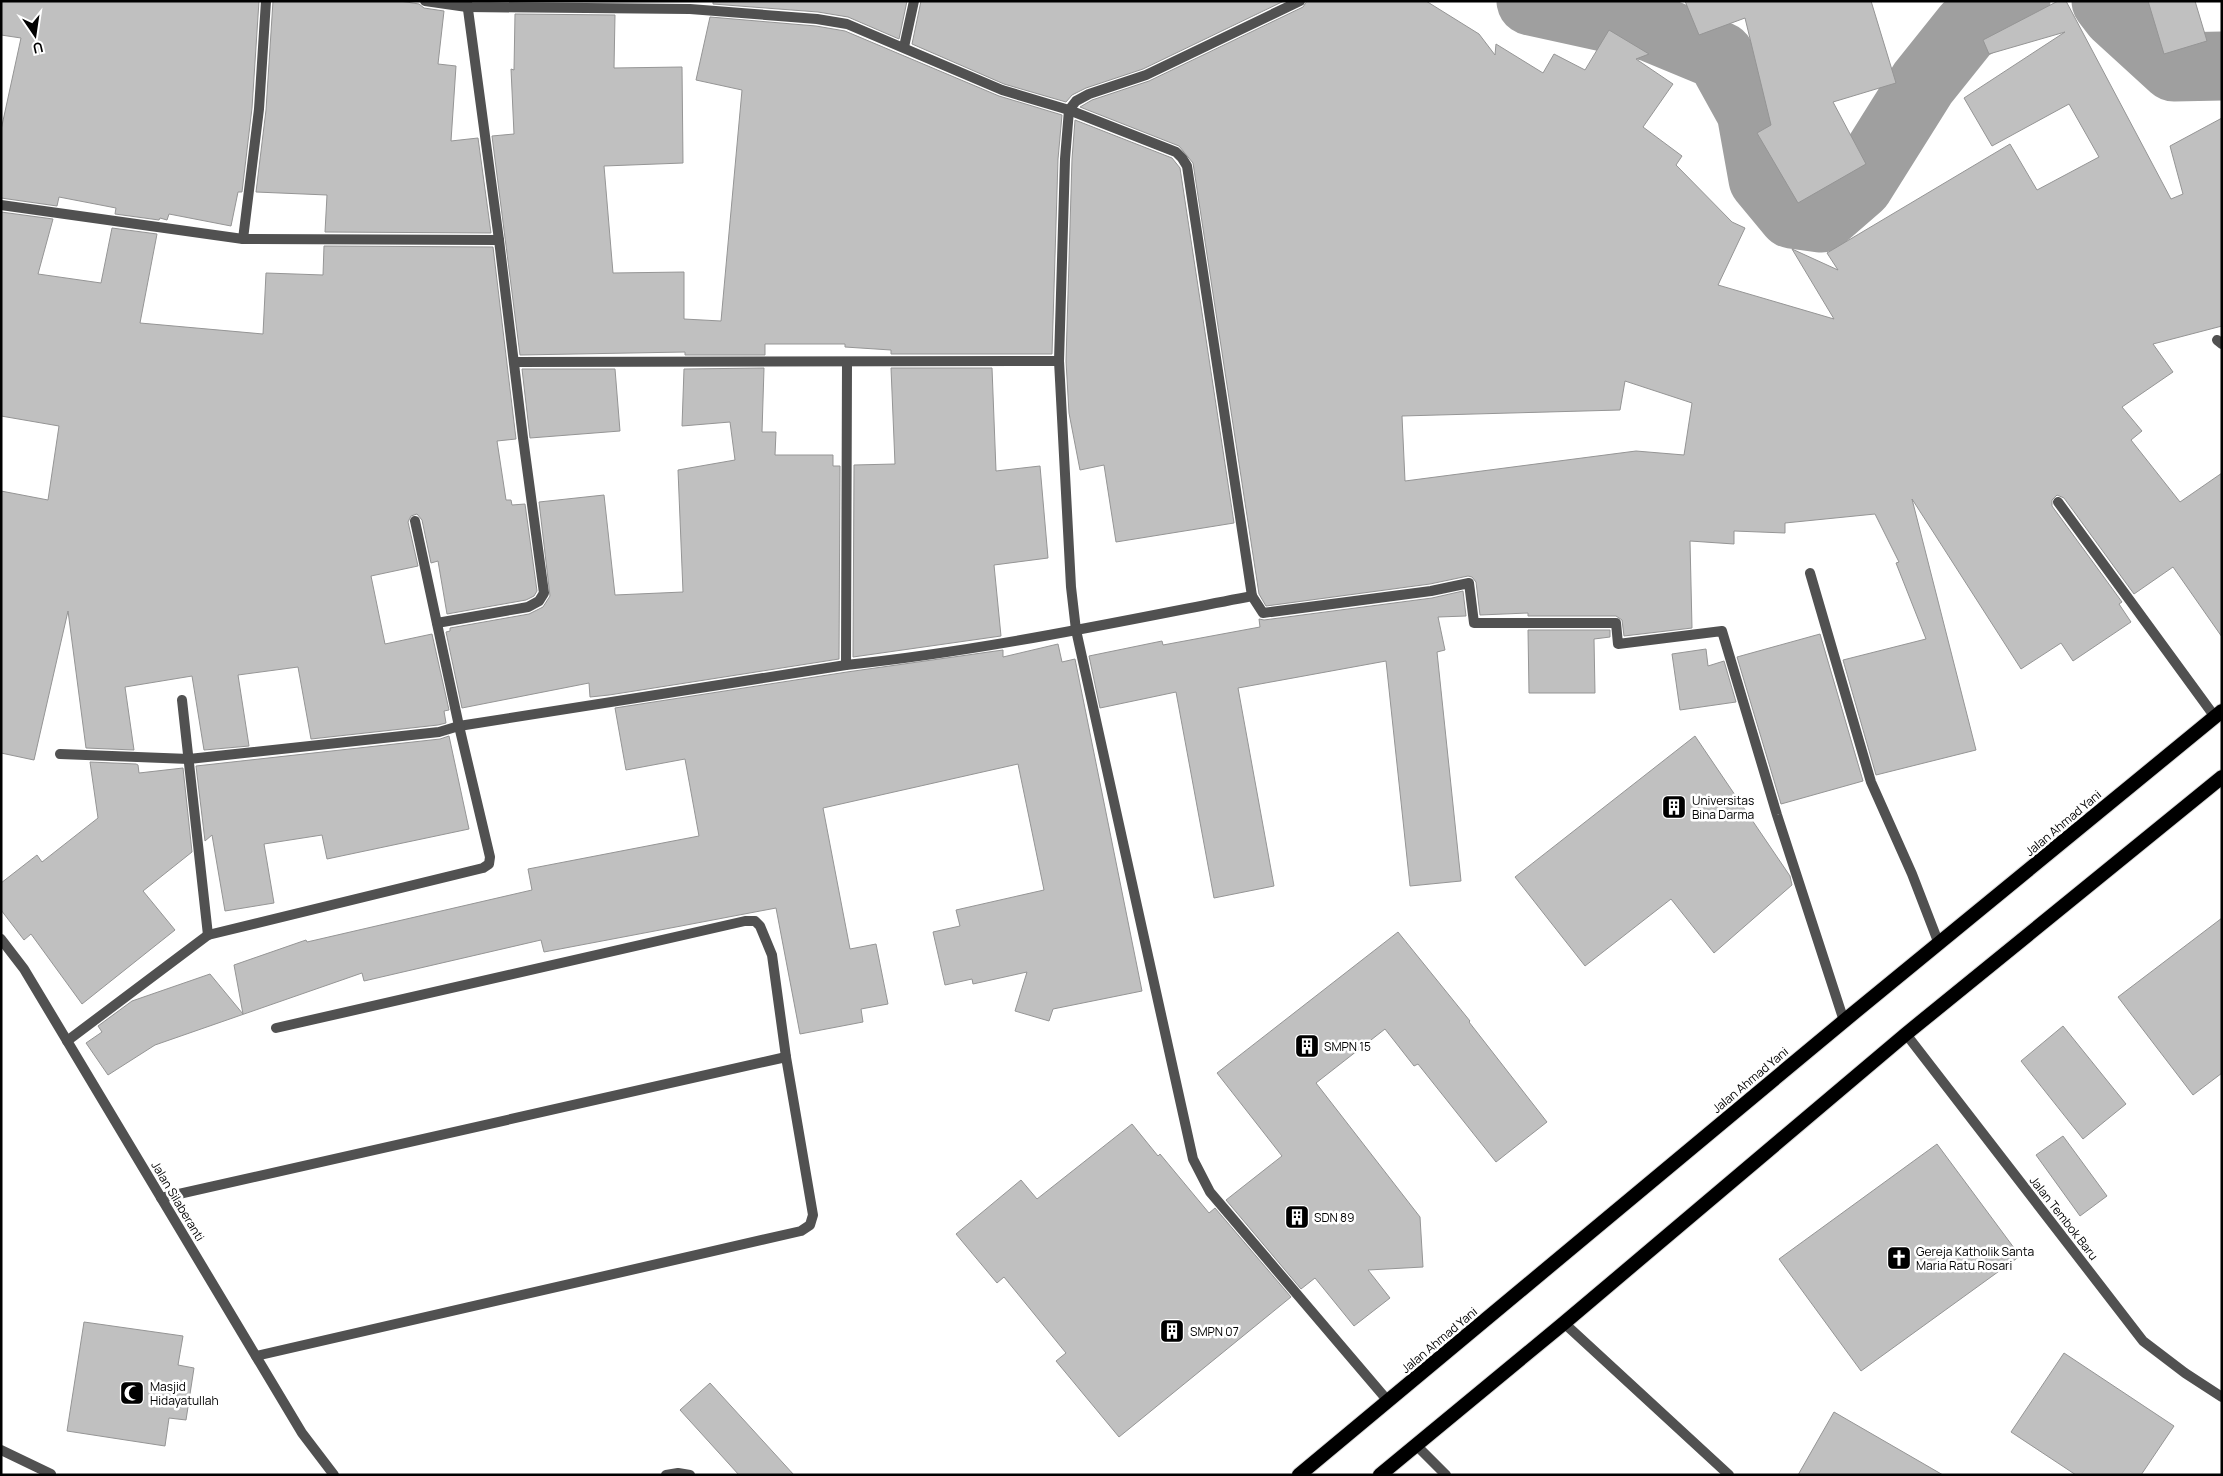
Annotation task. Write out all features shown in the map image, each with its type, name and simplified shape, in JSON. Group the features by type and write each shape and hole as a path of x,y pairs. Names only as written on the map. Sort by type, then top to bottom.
{"highway":[{"name":"Jalan Ahmad Yani","path":"1299,1475 1844,1021 2218,714"},
{"path":"1380,1475 1564,1323 1906,1034 2222,777"}],"street":[{"path":"243,239 258,109 266,1"},
{"path":"425,1 467,4 690,9 817,19 847,24 1002,90 1069,110 1176,152 1187,166 1252,596 1263,613 1431,591 1469,583 1474,623 1616,623 1618,644 1722,631 1777,815 1844,1021"},
{"path":"904,47 914,1"},
{"path":"1300,1 1146,75 1089,94 1076,101 1069,110 1065,159 1059,361 1071,587 1076,630 1193,1159 1210,1192 1388,1402"},
{"path":"437,623 528,607 539,601 544,592 500,240 467,4"},
{"path":"1,205 243,239 500,240"},
{"path":"514,362 1059,361"},
{"path":"846,665 847,362"},
{"path":"2058,502 2218,714"},
{"path":"67,1041 208,935 483,868 489,864 490,857 459,726 415,521"},
{"path":"1810,573 1871,782 1912,874 1939,944"},
{"path":"60,754 189,760 439,732 459,726 846,665 903,659 1076,630 1252,596"},
{"path":"182,700 208,935"},
{"path":"256,1356 801,1231 810,1225 813,1216 786,1057 772,955 760,926 754,921 735,923 276,1028"},
{"name":"Jalan Silaberanti","path":"1,939 24,968 302,1433 334,1475"},
{"name":"Jalan Tembok Baru","path":"1906,1034 2143,1342 2185,1374 2222,1397"},
{"path":"161,1198 786,1057"},
{"path":"1564,1323 1728,1475"},
{"path":"1416,1445 1446,1475"},
{"path":"1,1450 51,1475 57,1475"},
{"path":"666,1475 678,1473 690,1475"}],"building":[{"path":"1,1 259,1 252,108 242,192 238,192 231,226 169,214 167,220 160,218 159,220 115,214 116,208 59,197 57,206 1,198 1,130 21,38 1,35"},
{"path":"273,1 400,1 419,4 424,8 444,11 438,64 456,66 451,141 478,138 491,233 325,232 327,195 256,192 266,110"},
{"path":"713,1 907,1 899,39 848,17 818,12 713,4"},
{"path":"921,1 1284,1 1143,69 1086,88 1072,95 1066,102 1004,84 912,44"},
{"path":"1307,1 1426,1 1479,34 1495,55 1496,44 1543,73 1554,54 1585,70 1609,30 1649,54 1636,59 1673,84 1643,127 1682,156 1676,165 1732,222 1745,228 1718,285 1834,319 1792,249 1838,270 1827,253 2010,144 2037,190 2099,157 2069,104 1992,146 1964,98 2065,32 1989,54 1983,40 2058,1 2066,1 2171,199 2183,194 2170,146 2222,118 2222,326 2153,344 2173,372 2122,407 2142,431 2131,440 2180,502 2222,473 2222,637 2173,567 2134,594 2064,498 2057,495 2052,500 2052,506 2122,602 2119,604 2131,622 2073,661 2061,643 2021,669 1912,499 1976,750 1876,775 1843,660 1926,639 1896,563 1899,562 1875,514 1785,523 1785,533 1734,531 1734,544 1690,541 1692,628 1624,636 1622,620 1616,616 1528,616 1528,613 1480,615 1476,582 1472,577 1468,576 1430,584 1266,606 1259,594 1193,163 1179,146 1080,107 1092,100 1149,81 1303,7","holes":["1625,381 1692,403 1684,455 1636,451 1405,481 1402,416 1620,410"]},
{"path":"1685,1 1871,1 1896,83 1833,102 1866,164 1798,203 1757,133 1771,125 1745,18 1699,35"},
{"path":"2148,1 2195,1 2207,41 2164,54"},
{"path":"515,14 615,15 614,68 682,67 683,163 604,166 613,273 684,272 684,319 721,321 742,90 696,80 710,17 816,26 845,31 999,96 1062,115 1058,159 1052,354 891,354 891,350 845,347 845,344 765,344 765,355 685,355 685,352 520,355 492,136 514,134 511,69 514,70"},
{"path":"1075,120 1172,158 1180,168 1234,523 1116,542 1104,465 1080,470 1069,413 1066,361 1072,159"},
{"path":"1,212 53,219 38,274 101,283 112,228 157,234 140,323 263,334 266,273 323,275 324,246 493,247 516,439 497,441 506,500 511,500 512,505 525,504 537,591 534,596 526,600 447,614 438,561 431,563 422,520 417,514 411,516 408,522 418,566 371,576 385,644 432,634 449,710 444,711 446,723 311,739 298,667 238,675 249,746 204,750 192,676 125,687 134,750 86,748 68,611 34,760 1,753 1,491 48,500 59,426 1,416"},
{"path":"764,368 762,432 776,432 775,455 833,455 833,466 840,466 839,659 590,697 589,683 462,708 446,632 450,631 450,628 529,614 543,607 550,596 539,502 604,495 615,595 683,592 678,470 735,460 730,422 682,426 684,369"},
{"path":"891,368 992,368 996,471 1040,466 1048,558 994,565 1001,636 853,657 854,465 895,464"},
{"path":"522,369 615,369 620,431 530,438"},
{"path":"1463,591 1466,616 1438,617 1445,650 1437,652 1461,881 1410,886 1386,661 1238,688 1274,886 1214,898 1176,692 1100,708 1089,656 1162,641 1163,645 1260,627 1259,619 1264,620 1432,598"},
{"path":"1528,630 1610,630 1610,637 1594,639 1595,693 1529,693"},
{"path":"1820,634 1863,781 1781,804 1737,657"},
{"path":"1058,644 1062,662 1075,659 1142,991 1053,1009 1049,1021 1015,1011 1027,972 973,984 972,979 945,985 933,932 960,926 956,910 1044,890 1018,764 823,808 850,949 876,944 888,1004 861,1009 863,1022 800,1034 776,908 544,952 541,940 364,981 362,973 155,1045 108,1075 86,1043 102,1032 98,1026 132,1001 210,974 243,1014 234,965 306,940 307,942 532,890 528,869 699,836 685,759 626,770 615,708 1003,650 1003,657"},
{"path":"1706,649 1708,666 1724,661 1736,702 1680,710 1672,654"},
{"path":"449,736 469,829 327,859 322,835 264,844 274,903 225,911 212,835 205,841 196,766 440,739"},
{"name":"Universitas Bina Darma","path":"1695,736 1790,876 1792,885 1714,953 1671,899 1585,966 1515,877"},
{"path":"90,762 136,764 138,765 139,773 183,768 192,852 143,891 175,930 82,1004 31,934 24,940 1,910 1,883 37,855 42,862 98,818"},
{"path":"2222,918 2222,1073 2193,1095 2118,997"},
{"path":"1398,932 1470,1021 1547,1122 1496,1162 1418,1064 1414,1066 1385,1029 1316,1083 1420,1217 1423,1267 1368,1270 1390,1298 1354,1326 1315,1278 1301,1289 1226,1200 1282,1156 1217,1073"},
{"path":"2063,1026 2126,1104 2083,1139 2021,1061"},
{"path":"1132,1124 1158,1156 1160,1154 1209,1213 1215,1208 1291,1297 1119,1437 1056,1361 1066,1353 1004,1277 997,1283 956,1234 1021,1180 1037,1199"},
{"path":"2063,1136 2107,1196 2080,1216 2036,1155"},
{"name":"Gereja Katholik Santa Maria Ratu Rosari","path":"1937,1144 2020,1256 1861,1371 1779,1259"},
{"name":"Masjid Hidayatullah","path":"84,1322 183,1336 178,1365 194,1368 186,1420 169,1418 165,1446 67,1431"},
{"path":"2064,1353 2174,1426 2141,1475 2076,1475 2011,1432"},
{"path":"710,1383 794,1475 739,1475 680,1410"},
{"path":"1834,1412 1943,1475 1798,1475"}],"waterway":[{"path":"1531,1 1650,27 1720,56 1751,112 1763,179 1792,214 1821,218 1859,185 1923,83 1967,28 2016,1"},
{"path":"2106,1 2116,14 2174,67 2222,66"}],"place":[{"name":"Universitas Bina Darma","path":"1674,807"},
{"name":"SMPN 15","path":"1307,1046"},
{"name":"SDN 89","path":"1297,1217"},
{"name":"Gereja Katholik Santa Maria Ratu Rosari","path":"1899,1258"},
{"name":"SMPN 07","path":"1172,1331"},
{"name":"Masjid Hidayatullah","path":"132,1393"}]}
